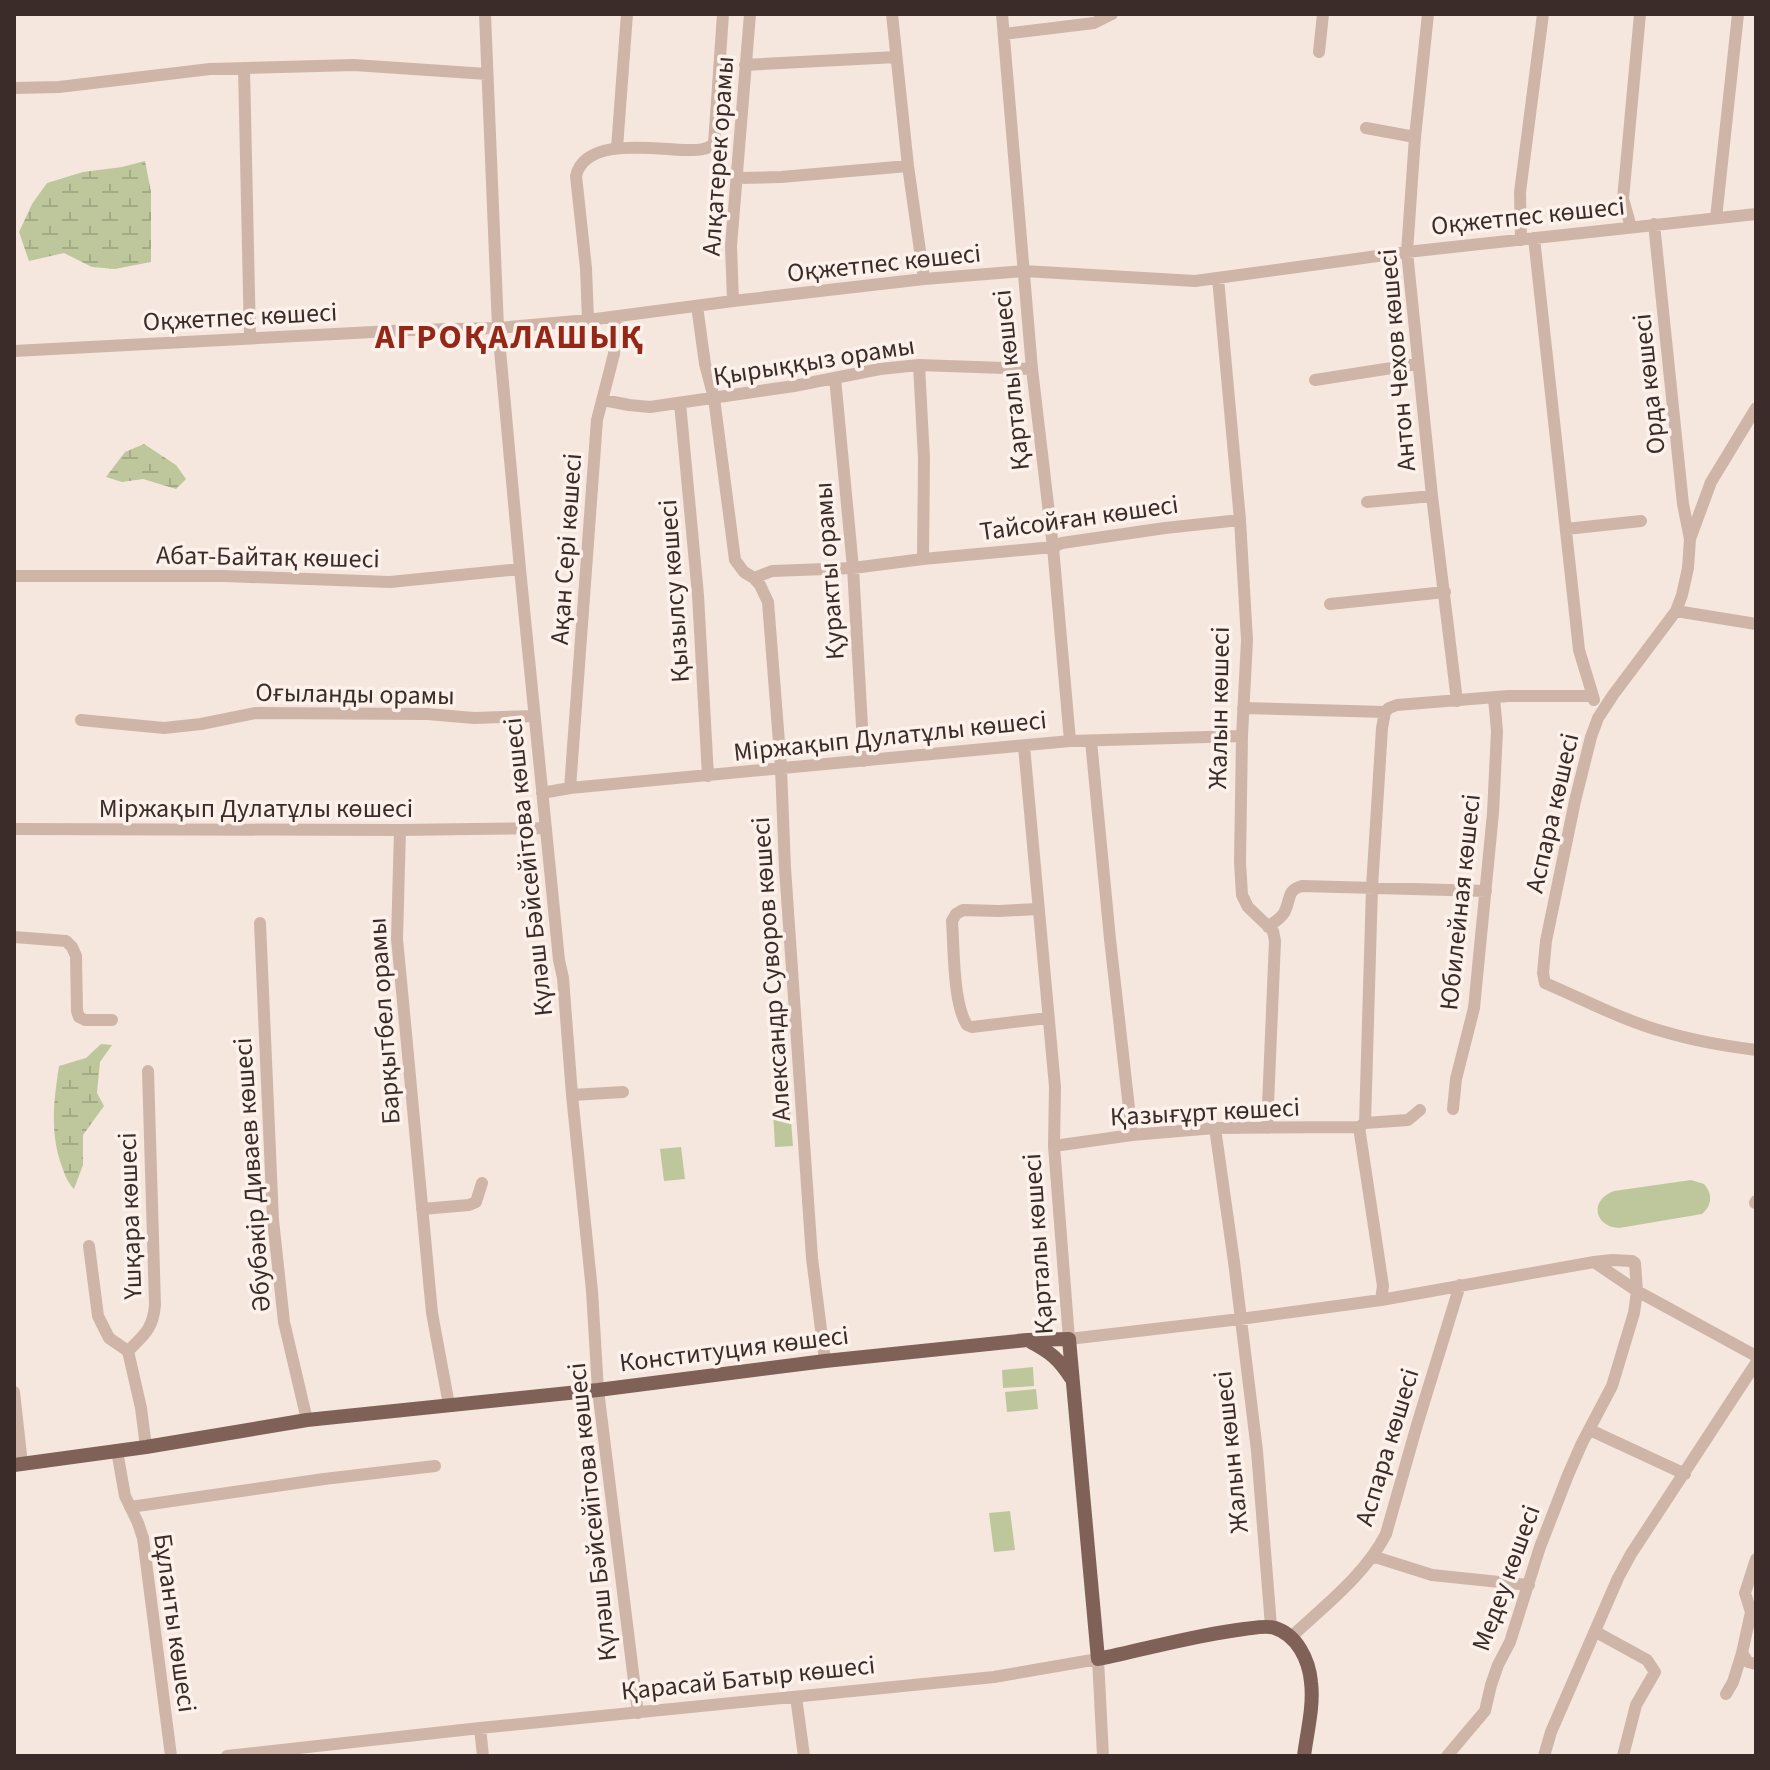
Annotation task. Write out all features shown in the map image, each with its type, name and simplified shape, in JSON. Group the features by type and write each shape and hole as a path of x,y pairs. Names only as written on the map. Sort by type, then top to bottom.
{"main road":[{"name":"Конституция көшесі","path":"18,1464 146,1447 307,1420 598,1390 825,1361 1027,1340 1069,1339"},
{"name":"Қарталы көшесі","path":"1069,1339 1098,1659"},
{"path":"1027,1340 1051,1353 1074,1382"},
{"path":"1271,1626 1291,1637 1304,1655 1311,1680 1304,1756"},
{"name":"Қарасай Батыр көшесі","path":"1098,1659 1220,1632 1271,1626"}],"street":[{"name":"Күләш Бәйсейітова көшесі","path":"485,14 498,328 534,716 563,978 592,1291 598,1390 638,1713"},
{"path":"617,148 627,14"},
{"path":"588,320 576,176 578,168 596,152 617,148 692,150 710,148 714,144 723,14"},
{"name":"Алқатерек орамы","path":"733,301 731,246 750,14"},
{"path":"892,14 924,279"},
{"name":"Қарталы көшесі","path":"1002,14 1032,369 1053,547 1070,741"},
{"path":"1004,34 1094,23 1112,14"},
{"path":"1319,52 1323,14"},
{"name":"Антон Чехов көшесі","path":"1428,14 1407,252 1417,364 1457,701"},
{"path":"1543,14 1520,192 1566,529 1579,650 1598,718"},
{"path":"1631,227 1623,199 1640,14"},
{"path":"1716,218 1738,14"},
{"path":"745,65 896,57"},
{"path":"14,88 59,87 210,69 354,65 487,74"},
{"path":"244,68 250,338"},
{"path":"1366,128 1415,137"},
{"path":"737,178 908,166"},
{"name":"Оқжетпес көшесі","path":"14,351 498,328 924,279 1024,271 1175,281 1218,278 1407,252 1756,214"},
{"name":"Орда көшесі","path":"1654,224 1683,504 1690,539"},
{"name":"Жалын көшесі","path":"1218,278 1240,520 1247,640 1242,736 1242,895 1248,907 1268,927"},
{"name":"Александр Суворов көшесі","path":"697,306 705,364 714,398 735,560 760,585 768,602 812,1258 825,1361"},
{"name":"Ақан Сері көшесі","path":"570,788 597,420 614,354 618,316"},
{"path":"1315,380 1417,364"},
{"path":"919,365 924,459 923,559"},
{"name":"Қырыққыз орамы","path":"603,400 650,407 919,365 1032,369"},
{"name":"Қуракты орамы","path":"835,378 853,568 864,761"},
{"name":"Қызылсу көшесі","path":"680,403 698,595 708,776"},
{"name":"Аспара көшесі","path":"1756,408 1711,482 1690,539 1688,568 1676,611 1598,718 1575,801 1546,941 1543,973 1545,983 1632,1021 1719,1045 1756,1050"},
{"path":"1367,502 1432,496"},
{"name":"Тайсойған көшесі","path":"749,575 772,571 853,568 1053,547 1062,543 1151,530 1240,520"},
{"path":"1566,529 1641,521"},
{"name":"Абат-Байтақ көшесі","path":"14,576 224,576 390,582 520,569"},
{"path":"1330,604 1445,592"},
{"path":"1676,611 1756,624"},
{"path":"1381,1300 1383,1286 1362,1125 1372,887 1385,712 1397,705 1508,696 1593,696"},
{"name":"Юбилейная көшесі","path":"1453,1109 1456,1079 1474,1008 1486,891 1497,731 1494,698"},
{"path":"1243,708 1385,712"},
{"name":"Оғыланды орамы","path":"81,720 164,728 256,713 427,714 474,718 534,716"},
{"name":"Міржақып Дулатұлы көшесі","path":"542,793 1070,741 1242,736"},
{"path":"1091,741 1132,1135"},
{"name":"Қарталы көшесі","path":"1024,746 1055,1087 1054,1146 1069,1339"},
{"name":"Міржақып Дулатұлы көшесі","path":"14,829 546,828"},
{"name":"Барқытбел орамы","path":"400,830 397,939 432,1313 449,1405"},
{"path":"1267,1128 1275,941 1273,931 1268,927 1286,909 1290,893 1295,888 1372,887 1486,891"},
{"path":"1038,909 963,910 956,914 952,921 956,978 961,1012 967,1025 972,1027 1048,1018"},
{"name":"Әбубәкір Диваев көшесі","path":"260,923 273,1220 284,1322 307,1420"},
{"path":"14,937 66,941 76,956 79,1017 85,1020 112,1020"},
{"name":"Үшқара көшесі","path":"128,1351 154,1320 148,1071"},
{"path":"572,1095 623,1092"},
{"name":"Қазығұрт көшесі","path":"1054,1146 1215,1128 1362,1125 1408,1120 1420,1110"},
{"name":"Жалын көшесі","path":"1215,1128 1257,1451 1271,1626"},
{"path":"422,1209 476,1202 482,1183"},
{"path":"89,1246 98,1316 109,1338 128,1351 146,1447"},
{"name":"Конституция көшесі","path":"1069,1339 1381,1300 1594,1262 1632,1261 1636,1268 1637,1291"},
{"path":"1594,1262 1637,1291 1756,1356"},
{"name":"Аспара көшесі","path":"1291,1637 1353,1579 1379,1548 1386,1534 1460,1285"},
{"name":"Медеу көшесі","path":"1447,1756 1485,1711 1498,1665 1510,1642 1540,1547 1568,1475 1612,1386 1634,1313 1637,1291"},
{"path":"1544,1756 1551,1732 1618,1578 1756,1363"},
{"path":"14,1392 18,1464"},
{"path":"1590,1430 1685,1474"},
{"name":"Бұланты көшесі","path":"117,1451 125,1496 143,1538 171,1756"},
{"path":"130,1507 435,1466"},
{"path":"1372,1556 1432,1575 1529,1585"},
{"path":"1726,1694 1742,1653 1751,1612 1745,1593 1756,1559"},
{"path":"1596,1632 1647,1660 1655,1672 1636,1705 1623,1756"},
{"path":"1742,1653 1748,1662 1756,1664"},
{"name":"Қарталы көшесі","path":"1098,1659 1103,1756"},
{"name":"Қарасай Батыр көшесі","path":"227,1756 994,1677 1098,1659"},
{"path":"796,1697 804,1756"},
{"path":"480,1728 483,1756"}],"green space":[{"path":"145,161 151,192 151,262 115,269 92,267 64,253 29,261 19,232 32,204 47,183 83,172"},
{"path":"144,444 176,465 186,479 176,489 143,479 122,482 106,477 125,452"},
{"path":"101,1044 112,1045 100,1062 97,1093 104,1106 83,1135 83,1165 74,1189 64,1173 55,1137 54,1102 59,1066 86,1058"},
{"path":"790,1108 793,1146 775,1147 773,1111"},
{"path":"681,1147 685,1179 664,1181 660,1149"},
{"path":"1691,1180 1704,1184 1709,1192 1709,1203 1702,1214 1619,1228 1604,1223 1600,1218 1598,1206 1601,1200 1614,1191"},
{"path":"1033,1367 1034,1386 1003,1388 1002,1370"},
{"path":"1036,1389 1038,1409 1007,1412 1005,1392"},
{"path":"1010,1511 1015,1550 994,1552 989,1513"}],"district":[{"name":"АГРОҚАЛАШЫҚ","path":"510,337"}]}
